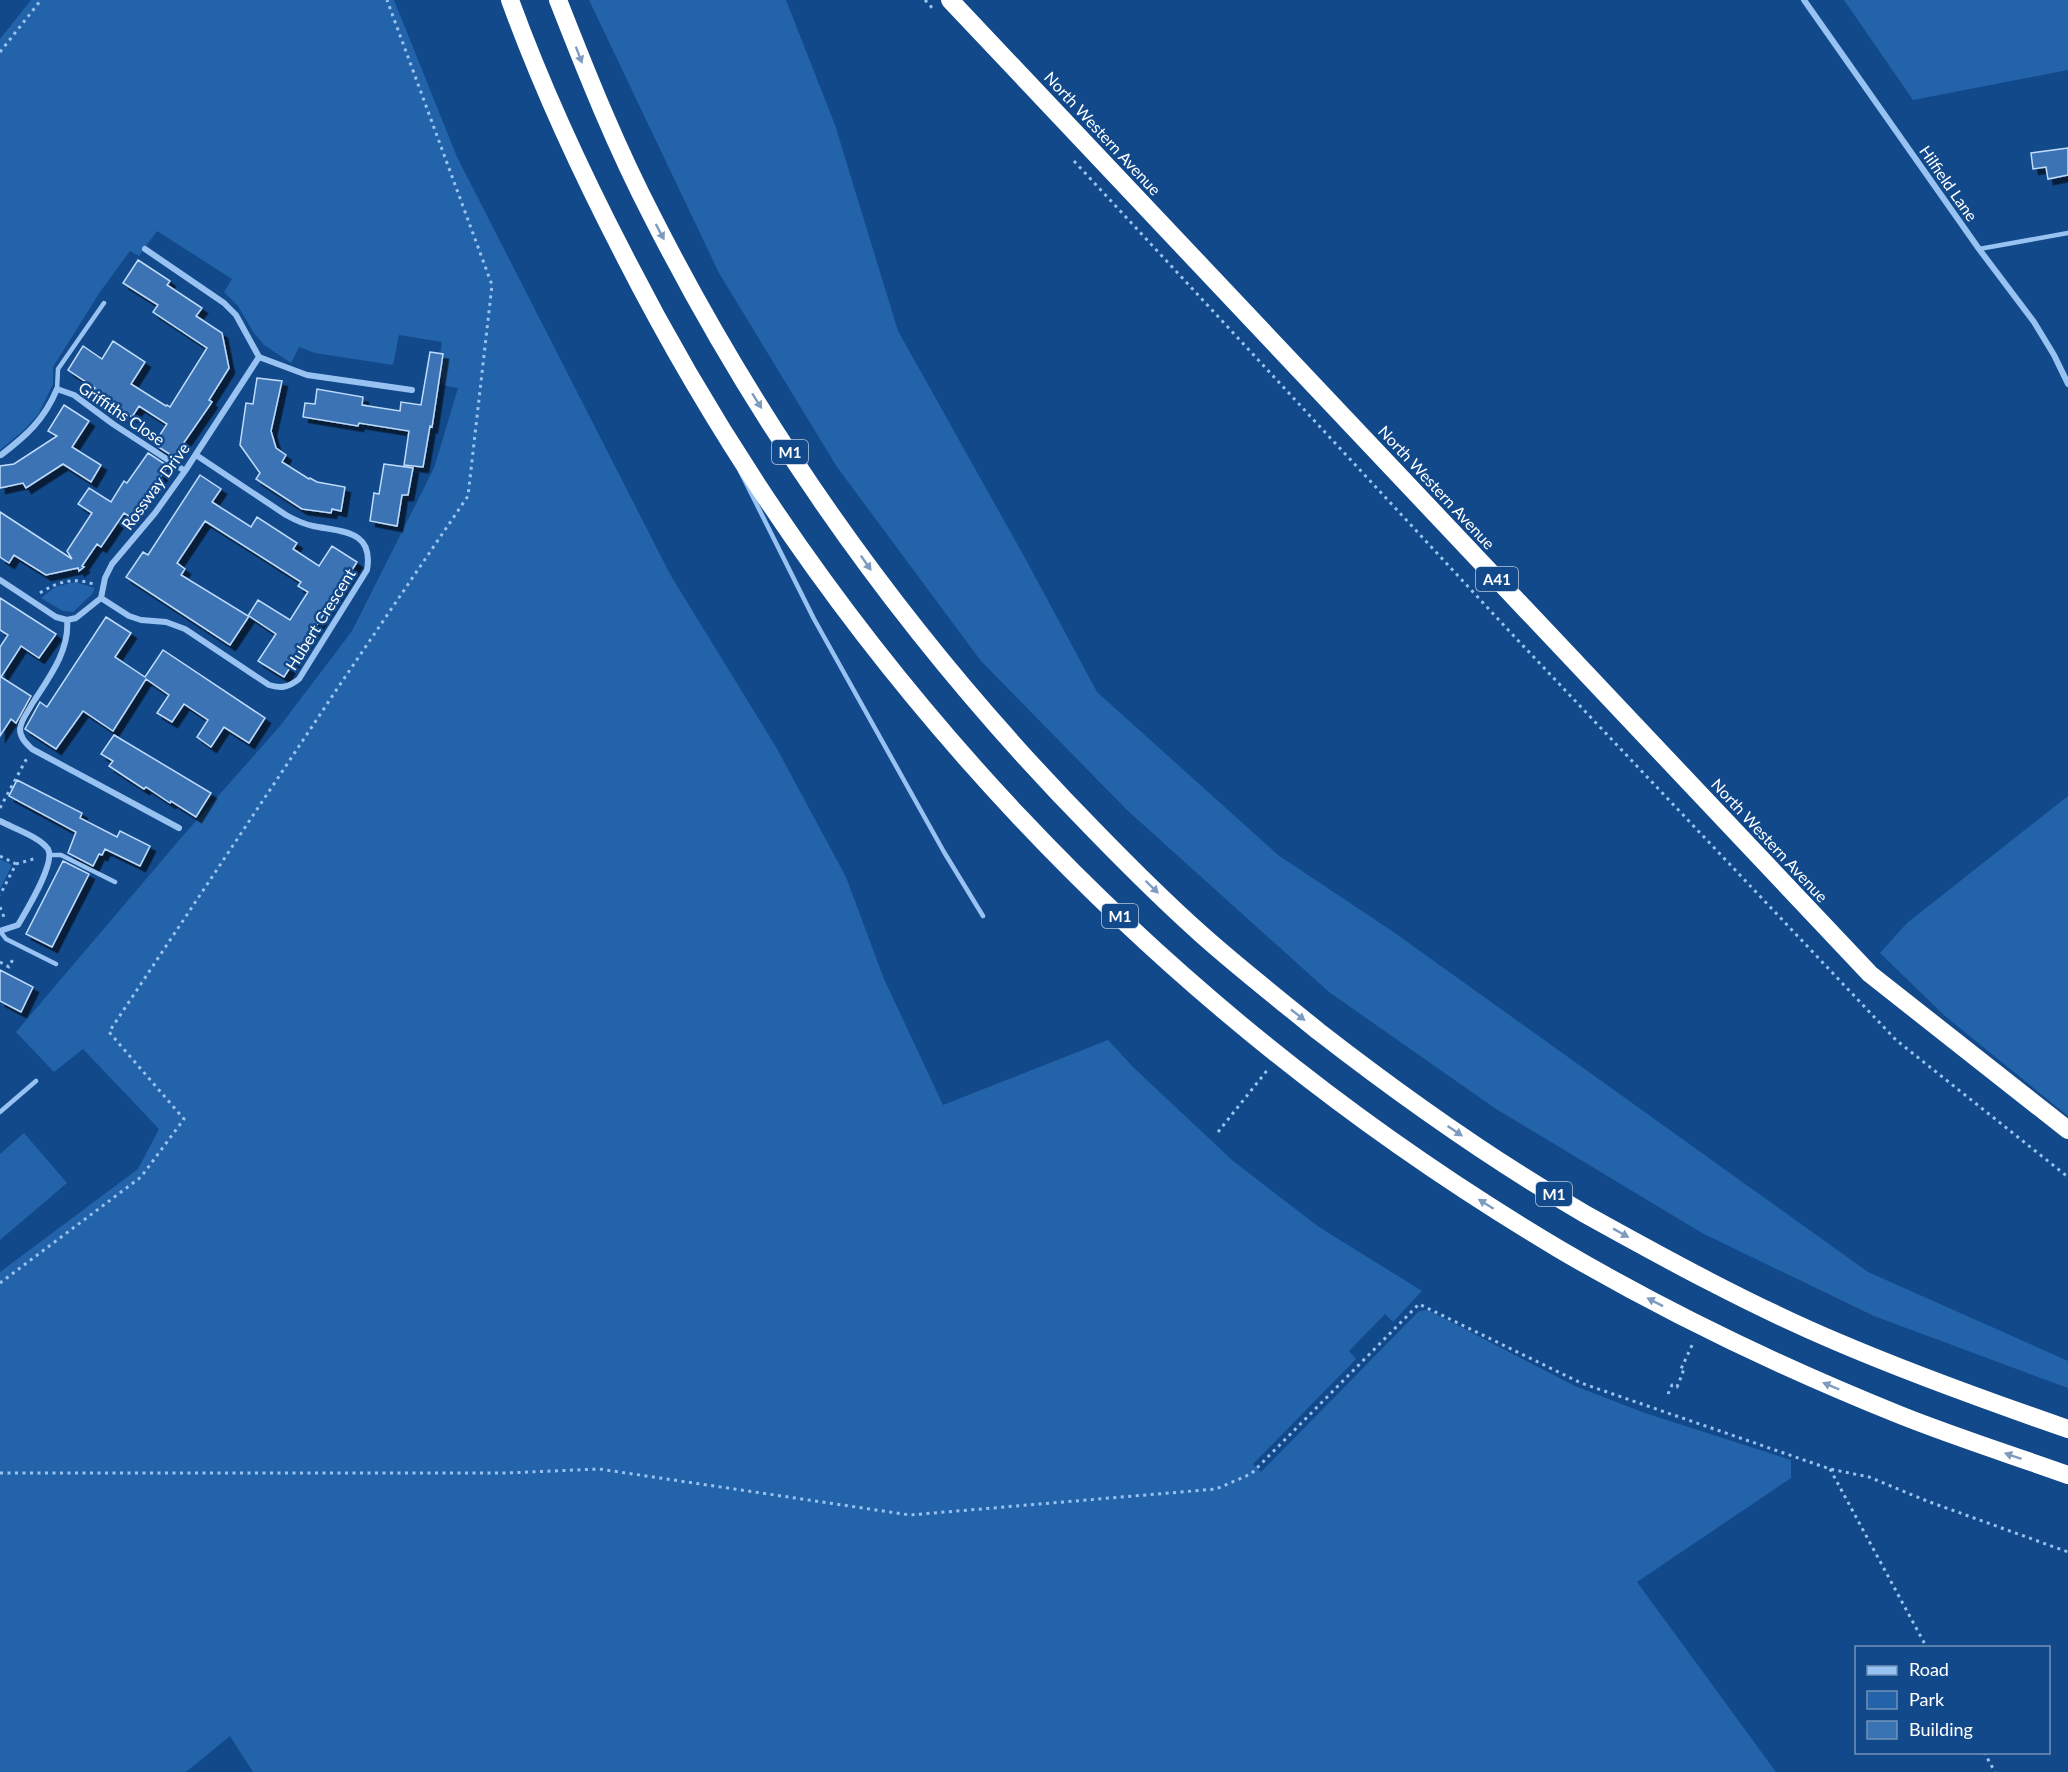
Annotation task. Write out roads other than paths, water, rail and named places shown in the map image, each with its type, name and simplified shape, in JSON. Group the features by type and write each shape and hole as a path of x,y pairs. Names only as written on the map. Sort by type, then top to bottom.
{"highway":[{"name":"M1","path":"510,0 549,99 581,170 661,328 715,420 774,512 836,600 967,760 1032,830 1171,966 1280,1055 1401,1147 1561,1250 1729,1340 1874,1405 2068,1475"},
{"name":"M1","path":"558,0 590,81 651,216 719,339 812,486 934,652 999,729 1094,830 1198,932 1324,1035 1426,1111 1506,1165 1582,1212 1749,1300 1832,1340 1921,1376 2068,1429"},
{"name":"North Western Avenue","path":"950,0 1870,974 2068,1130"}],"street":[{"name":"Hilfield Lane","path":"1804,0 1979,249 2034,322 2068,384"},
{"path":"145,249 224,303 236,315 259,357 307,375 412,390"},
{"name":"Rossway Drive","path":"101,598 112,564 155,513 185,471 259,357"},
{"name":"Griffiths Close","path":"1,455 35,427 51,403 57,389 74,395 113,424 185,471"},
{"name":"Hubert Crescent","path":"101,598 129,616 141,620 166,622 185,629 276,688 289,686 299,680 367,570 365,546 354,534 302,523 286,515 196,455"},
{"path":"0,580 56,617 67,620 76,618 101,598"},
{"path":"67,620 67,635 63,650 20,728 23,741 32,749 179,828"},
{"path":"0,821 38,841 48,849 50,855 48,868 18,925 0,930"}],"lane":[{"path":"1979,249 2068,233"},
{"path":"57,389 58,369 104,303"},
{"path":"715,420 814,619 944,852 983,916"},
{"path":"50,855 61,855 116,882"},
{"path":"0,930 6,939 56,964"},
{"path":"0,1112 36,1081"}]}
